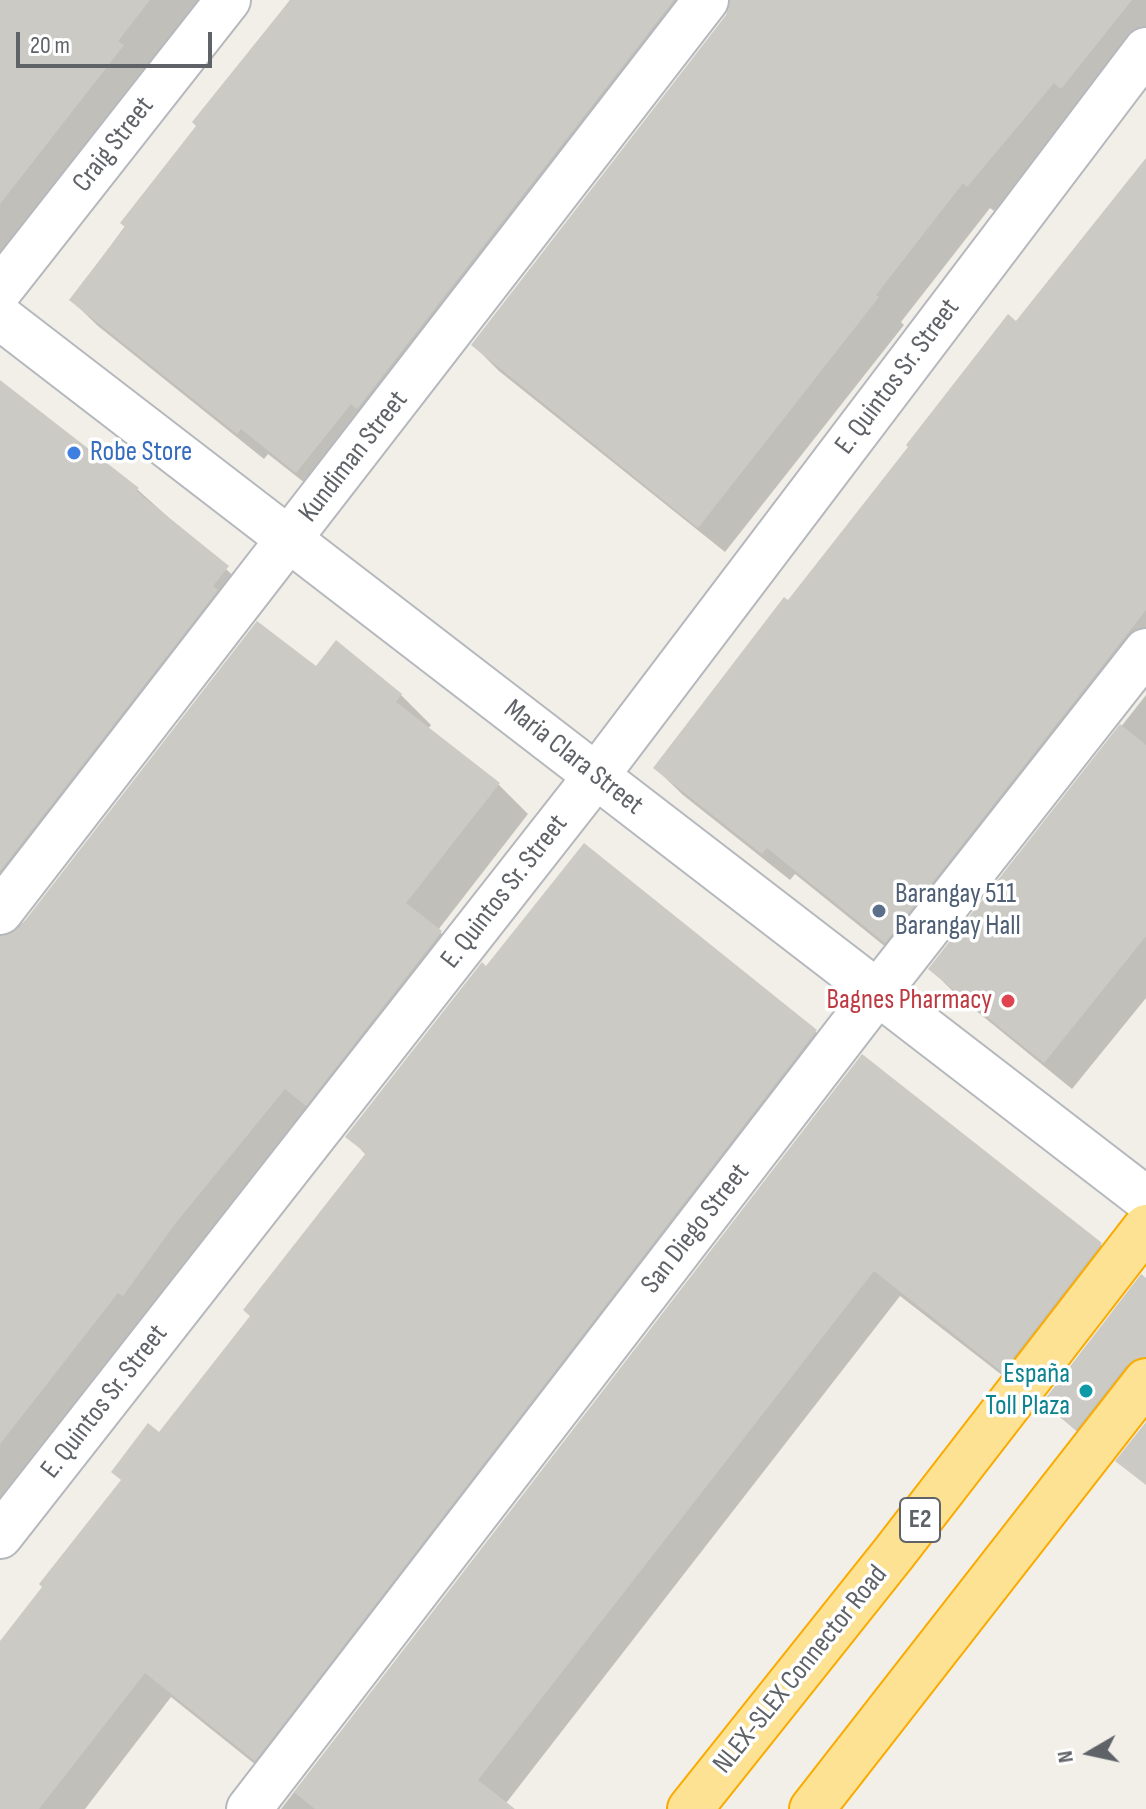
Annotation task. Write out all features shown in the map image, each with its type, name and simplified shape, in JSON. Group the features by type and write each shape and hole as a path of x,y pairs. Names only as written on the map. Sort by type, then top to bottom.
{"highway":[{"name":"NLEX-SLEX Connector Road","path":"690,1809 904,1541 1146,1227"},
{"path":"812,1809 1146,1381"}],"street":[{"name":"Craig Street","path":"0,290 228,0"},
{"name":"Kundiman Street","path":"0,912 706,0"},
{"name":"E. Quintos Sr. Street","path":"0,1536 596,776 1146,50"},
{"name":"Maria Clara Street","path":"0,317 1146,1199"},
{"name":"San Diego Street","path":"249,1809 878,992 1146,651"}],"building":[{"path":"0,0 150,0 118,41 124,45 0,204"},
{"path":"290,0 674,0 357,409 351,404 296,473 241,429 237,434 69,300 125,227 120,223 196,126 192,122"},
{"path":"730,0 1132,0 1061,89 1054,83 967,187 963,183 876,295 879,297 698,528 471,345 726,15"},
{"path":"1146,158 1146,610 885,943 767,848 762,854 653,768 784,597 788,600 908,447 906,445 1008,314 1016,321"},
{"path":"0,380 139,488 136,491 229,566 213,586 218,590 0,871"},
{"path":"257,621 316,666 336,640 402,694 396,702 500,783 406,903 442,931 306,1106 285,1089 175,1224 123,1296 118,1293 0,1444 0,936 20,927"},
{"path":"1120,724 1146,745 1146,936 1044,1063 928,969"},
{"path":"584,843 817,1030 255,1761 145,1673 39,1809 0,1809 0,1641 42,1587 39,1584 121,1480 111,1472 148,1423 159,1432 250,1316 243,1310 366,1153 345,1137 482,962 486,966"},
{"path":"862,1054 1102,1243 1002,1372 874,1271 478,1780 515,1809 315,1809 294,1792"},
{"path":"1141,1274 1146,1278 1146,1357 1126,1366 1076,1430 1042,1403"},
{"path":"1146,1422 1146,1485 1115,1461"}],"place":[{"name":"Robe Store","path":"74,453"},
{"name":"Barangay 511 Barangay Hall","path":"879,911"},
{"name":"Bagnes Pharmacy","path":"1008,1001"},
{"name":"España Toll Plaza","path":"1086,1391"}]}
